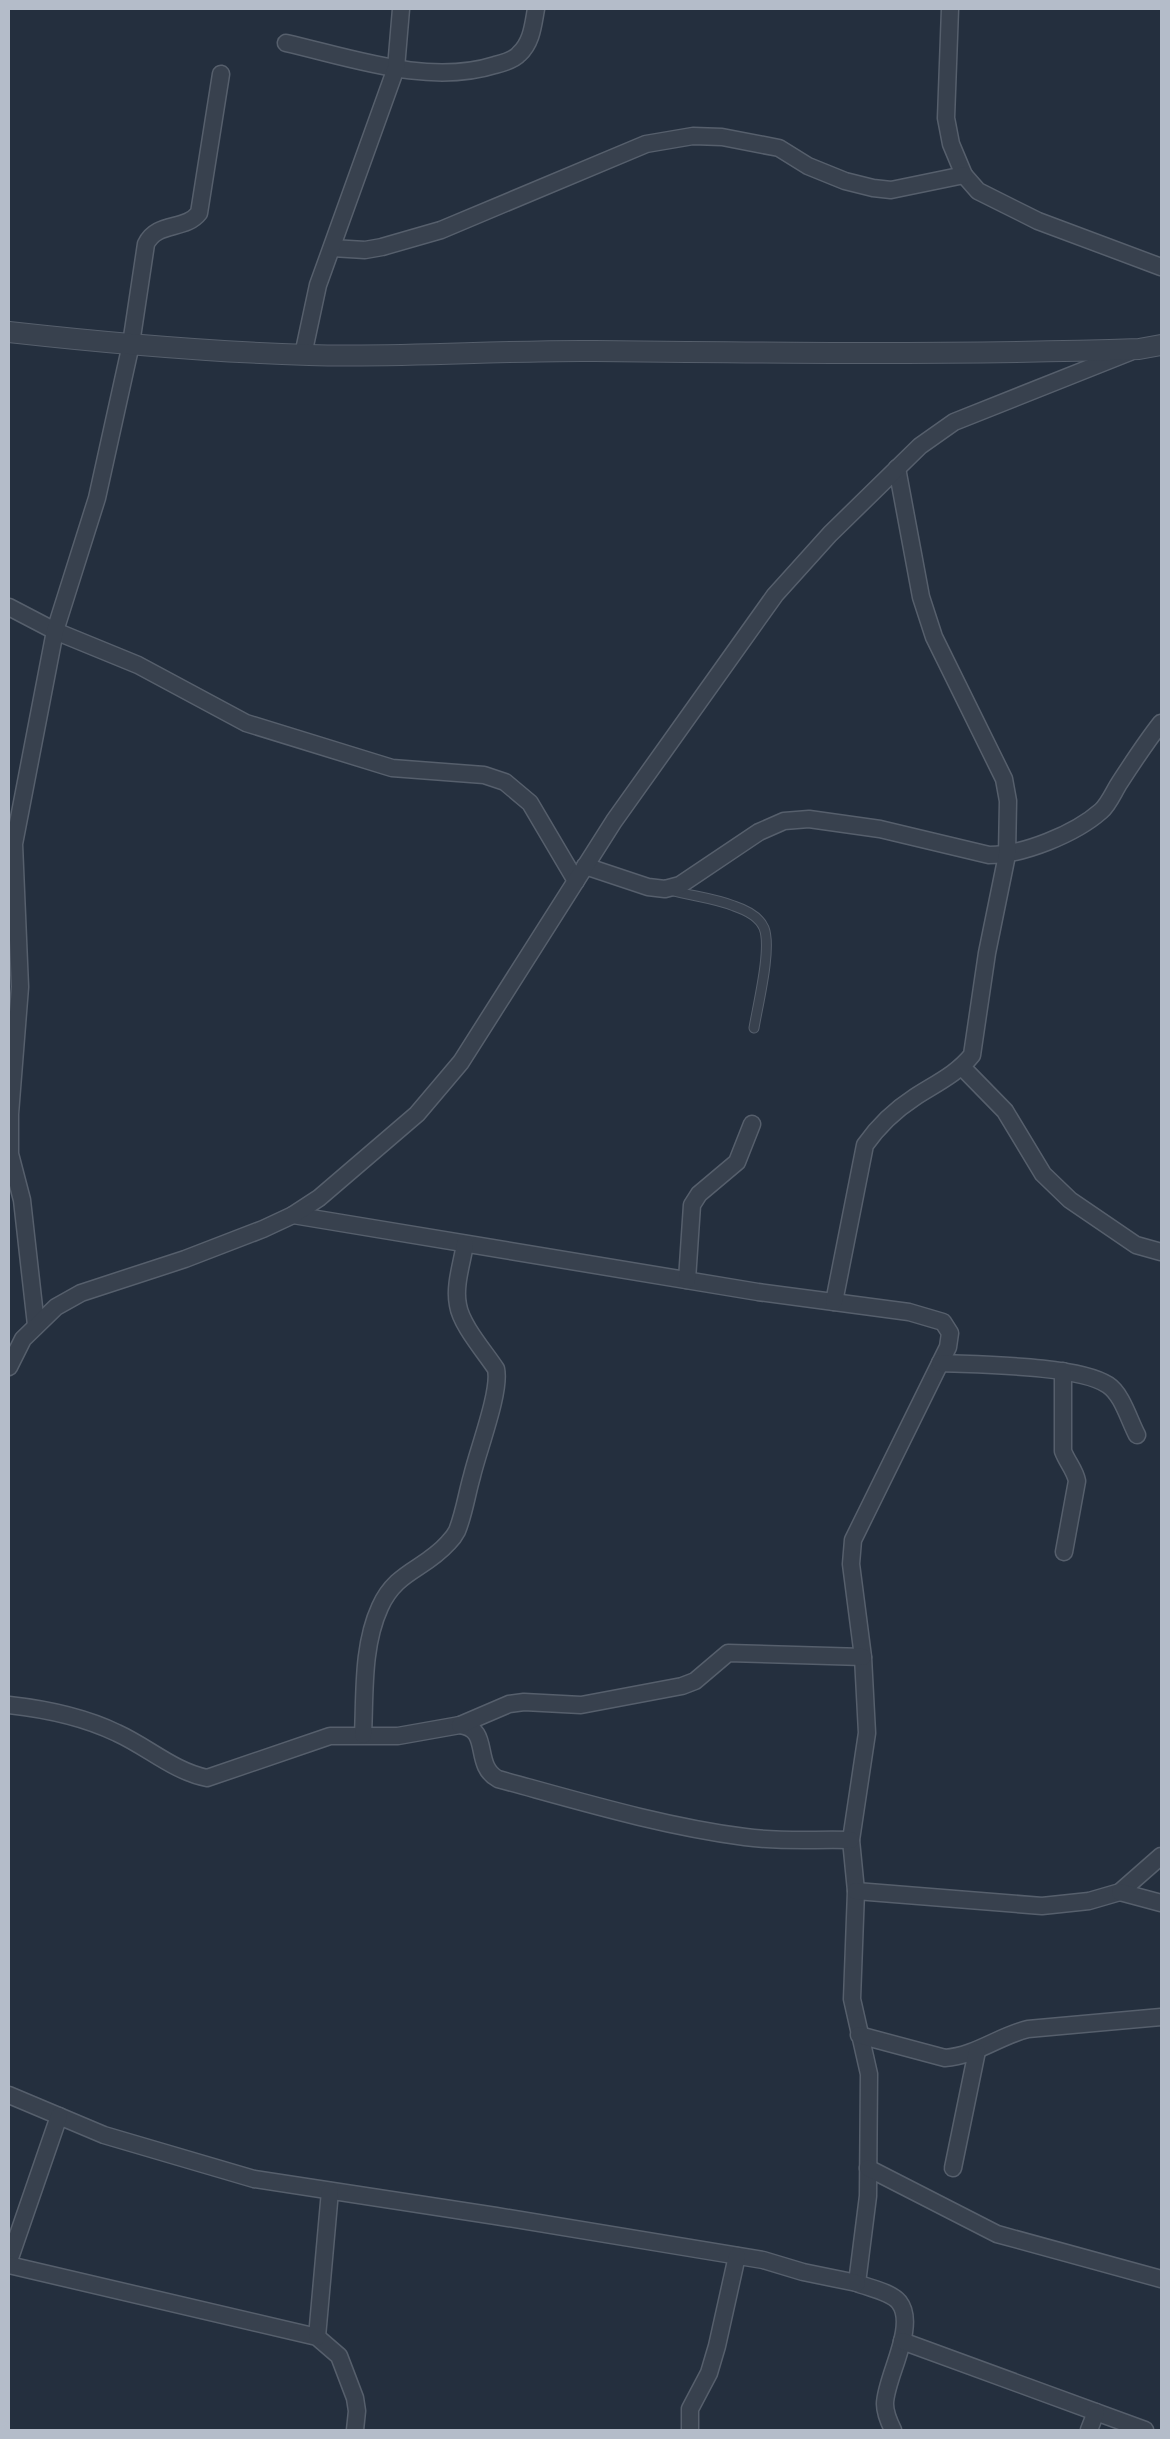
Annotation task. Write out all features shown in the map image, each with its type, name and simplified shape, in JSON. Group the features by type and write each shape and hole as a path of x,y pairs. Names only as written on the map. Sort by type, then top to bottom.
{"street":[{"path":"303,354 318,285 396,68 400,9"},
{"path":"286,43 396,68 462,72 479,70 518,56 531,37 536,9"},
{"path":"950,9 946,118 951,144 964,175 978,190 1038,221 1161,267"},
{"path":"36,1324 22,1200 11,1168 10,1154 10,1114 20,987 14,844 55,631 97,498 131,344 143,262 150,236 163,228 195,219 199,213 221,74"},
{"path":"332,248 374,248 441,230 646,144 693,136 722,137 779,148 808,166 845,181 873,188 891,190 964,175"},
{"path":"9,332 131,344 303,354 592,351 714,354 1000,353 1140,349"},
{"path":"9,1367 22,1339 56,1307 81,1293 185,1259 263,1230 293,1215 318,1198 417,1114 461,1062 614,821 775,596 830,534 920,446 954,422 1140,349 1161,344"},
{"path":"834,1302 865,1145 892,1113 962,1067 972,1055 986,953 1007,855 1008,802 1004,779 934,637 921,597 897,468"},
{"path":"9,607 55,631 138,665 246,723 392,768 484,775 505,782 530,803 576,880"},
{"path":"585,866 648,887 665,889 680,885 759,832 784,821 809,819 880,830 989,855 1007,855 1027,850 1073,829 1102,810 1145,743 1161,723"},
{"path":"962,1067 1005,1111 1043,1174 1070,1200 1136,1245 1161,1252"},
{"path":"686,1280 692,1205 699,1194 737,1162 752,1124"},
{"path":"293,1215 686,1280 909,1312 943,1322 950,1333 948,1347 853,1540 851,1564 863,1657 867,1733 851,1840 856,1891 852,2000 869,2074 868,2196 857,2283"},
{"path":"363,1735 366,1664 375,1620 392,1587 403,1575 436,1555 456,1532 491,1409 498,1377 496,1369 461,1316 458,1305 457,1290 466,1244"},
{"path":"940,1362 1063,1371 1080,1374 1108,1385 1115,1392 1137,1435"},
{"path":"1063,1371 1063,1451 1067,1461 1076,1473 1077,1481 1064,1552"},
{"path":"9,1704 50,1711 115,1732 166,1762 193,1775 207,1778 330,1736 413,1734 460,1725 509,1704 524,1702 580,1705 682,1686 695,1681 728,1653 863,1657"},
{"path":"460,1725 470,1726 477,1731 489,1773 498,1779 606,1808 719,1833 748,1838 851,1840"},
{"path":"856,1891 1042,1906 1089,1901 1120,1892 1161,1856"},
{"path":"1120,1892 1161,1903"},
{"path":"859,2035 945,2058 959,2057 976,2051 1008,2034 1028,2029 1161,2017"},
{"path":"953,2168 976,2051"},
{"path":"9,2095 104,2135 254,2179 737,2256 857,2283 891,2296 898,2301 904,2317 902,2341 885,2402 886,2413 893,2430"},
{"path":"9,2261 59,2116"},
{"path":"868,2168 997,2234 1161,2279"},
{"path":"317,2337 330,2191"},
{"path":"690,2430 690,2409 709,2373 718,2346 737,2256"},
{"path":"9,2265 317,2337 339,2356 355,2398 355,2430"},
{"path":"902,2341 1145,2430"},
{"path":"1089,2430 1096,2412"}],"lane":[{"path":"665,889 733,905 759,919 764,928 767,945 754,1028"}]}
